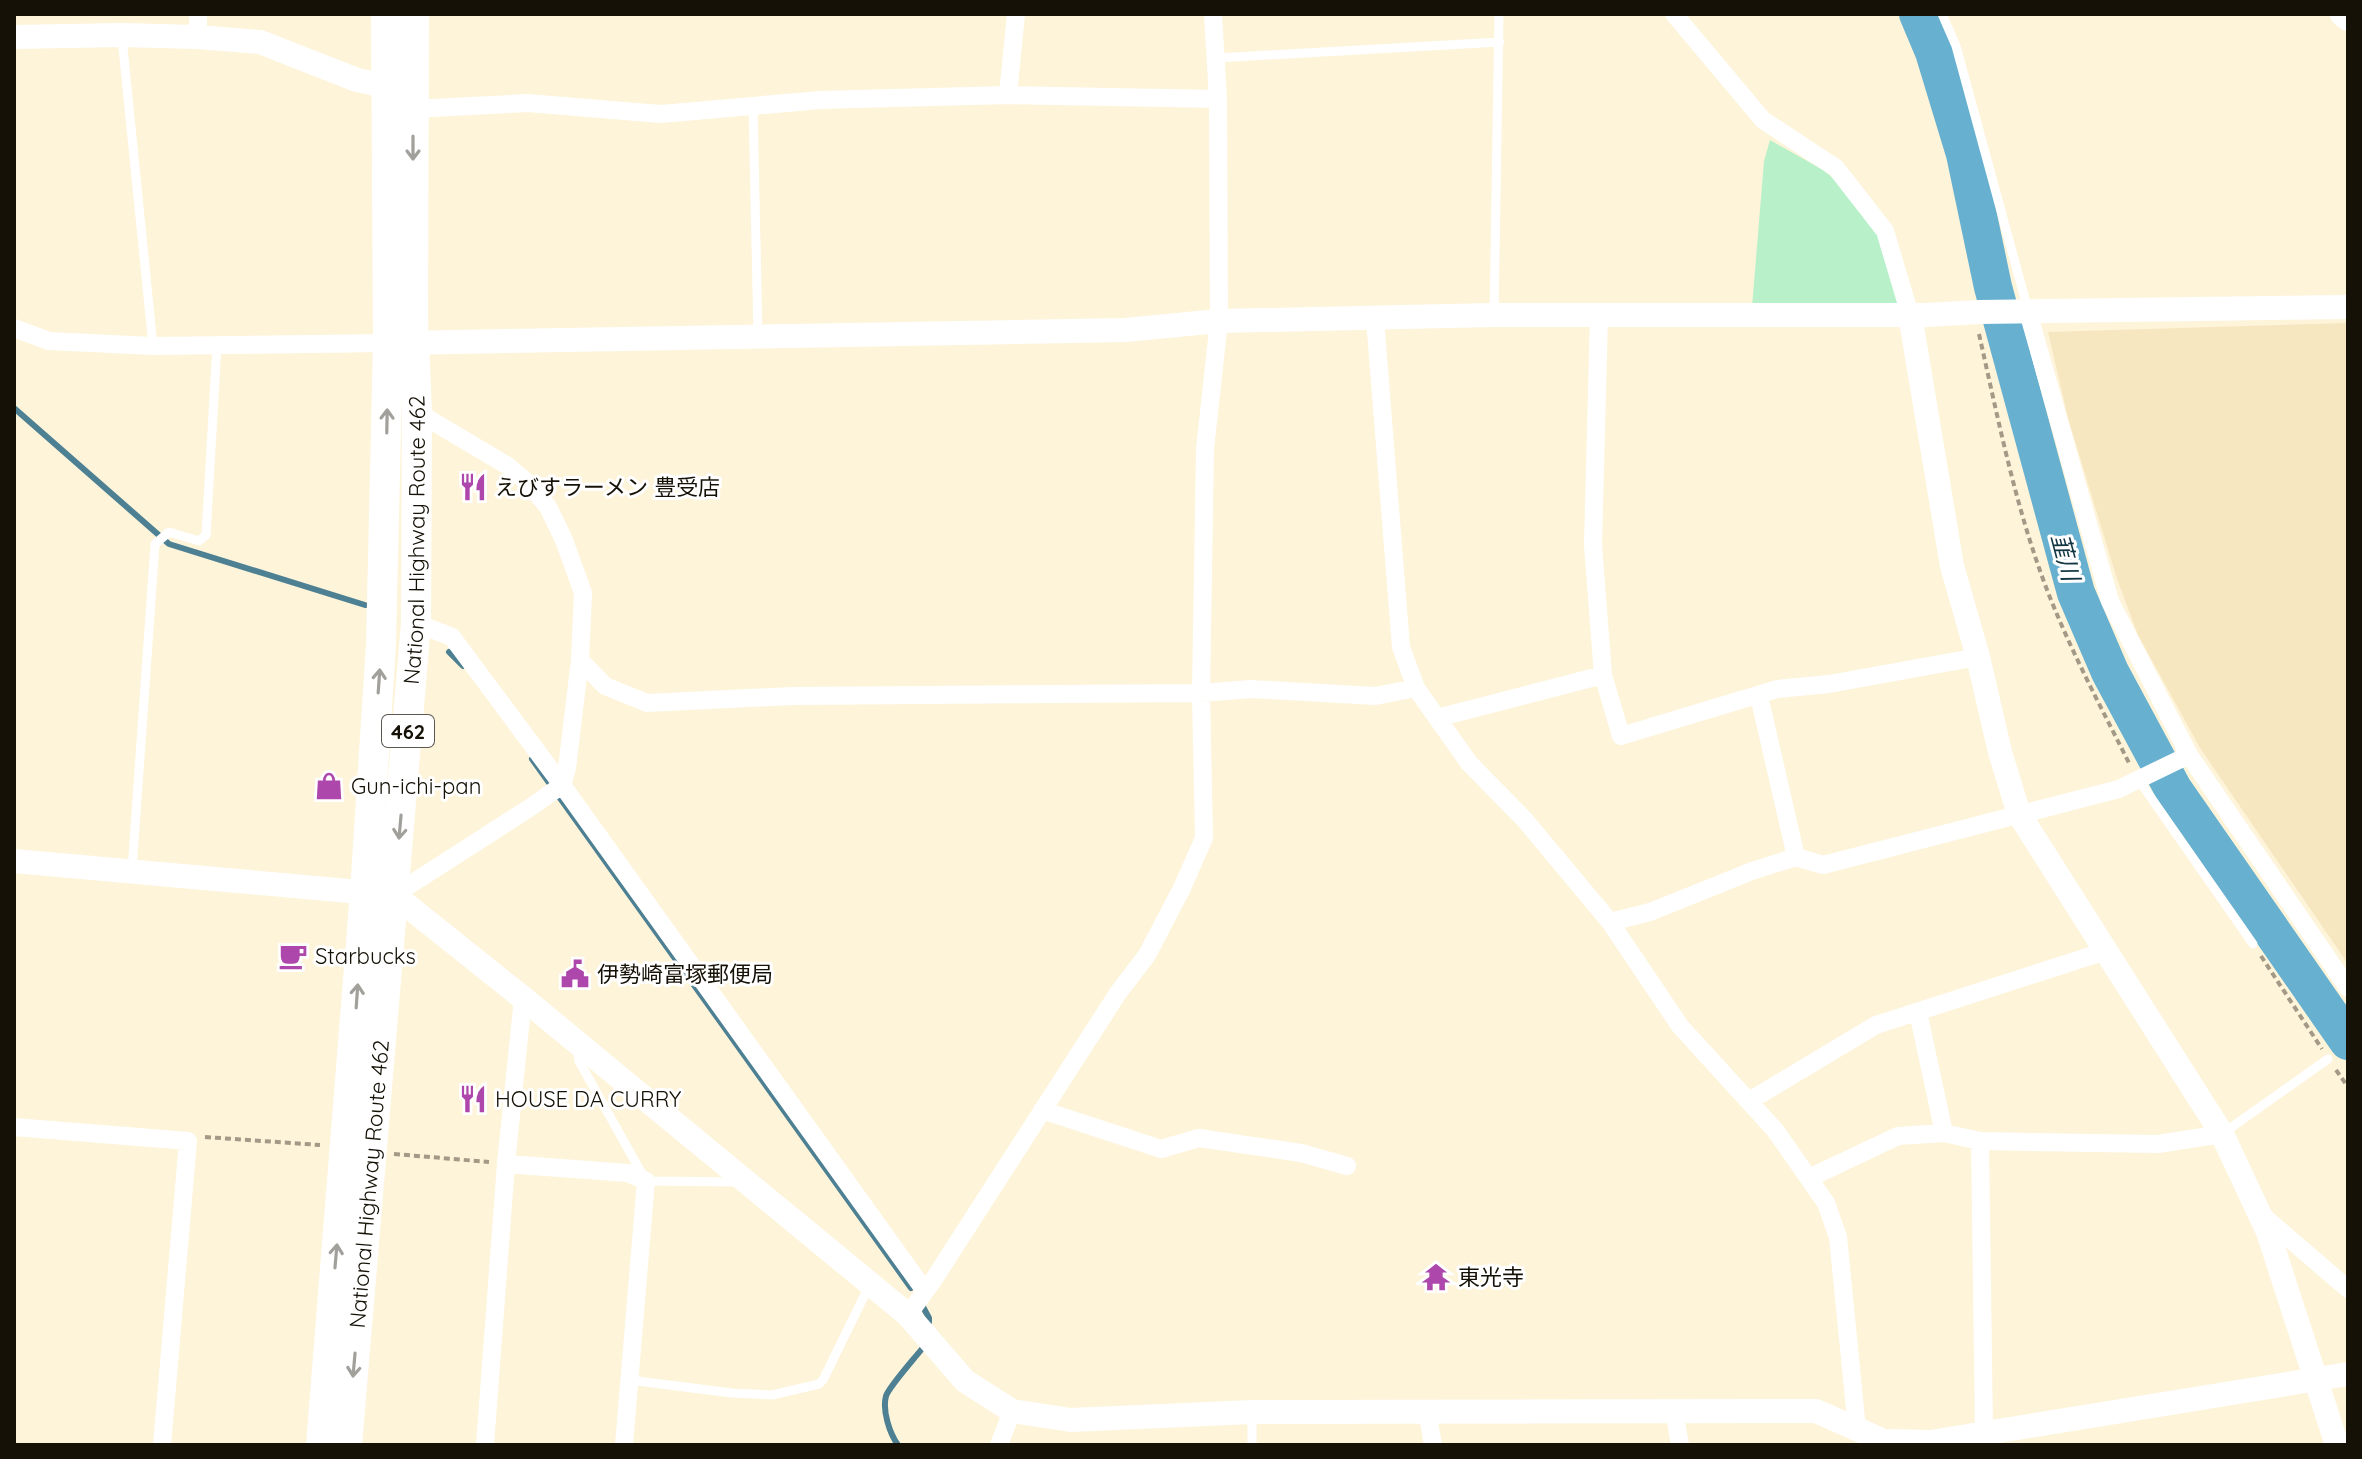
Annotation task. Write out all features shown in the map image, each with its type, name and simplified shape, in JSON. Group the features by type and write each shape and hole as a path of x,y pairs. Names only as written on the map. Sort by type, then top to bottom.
{"highway":[{"name":"National Highway Route 462","path":"321,1445 380,894 416,623 417,412 401,342 386,86 386,14"},
{"name":"National Highway Route 462","path":"347,1445 380,894 381,645 401,342 413,109 414,14"}],"main road":[{"path":"2343,14 2348,18"}],"street":[{"path":"1008,95 1016,14"},
{"path":"908,1315 1118,993 1147,955 1204,838 1201,693 1205,449 1219,321 1218,99 1213,14"},
{"path":"1674,14 1763,120 1836,168 1885,231 1910,315 1952,566 2019,814 2222,1134 2268,1232 2337,1445"},
{"path":"14,37 121,35 198,25 260,42 357,80 386,86"},
{"path":"413,109 527,103 661,114 820,100 1008,95 1218,99"},
{"path":"14,328 49,341 153,346 1125,330 1219,321 1494,315 1910,315 2348,307"},
{"path":"2026,312 2110,601 2189,755 2348,988"},
{"path":"1599,315 1593,545 1603,675 1621,736 1777,689 1829,684 1978,657"},
{"path":"1375,319 1401,647 1416,688 1469,763 1524,819 1610,922 1680,1026 1775,1130 1826,1203 1838,1237 1857,1429"},
{"path":"380,894 556,788 567,768 580,660 583,593 548,507 528,483 508,466 417,412"},
{"path":"416,623 452,637 556,788 925,1291"},
{"path":"580,660 605,686 647,703 792,696 1201,693 1251,689 1375,696 1416,688"},
{"path":"1437,718 1603,675"},
{"path":"1759,696 1796,857"},
{"path":"1610,922 1650,912 1752,871 1796,857 1823,865 2119,789 2189,755"},
{"path":"14,861 380,894 523,998 908,1315 965,1381 1012,1411 1071,1420 1252,1412 1816,1411 1884,1441 1932,1443 2348,1374"},
{"path":"1749,1101 1876,1025 2106,951"},
{"path":"485,1445 506,1164 523,998"},
{"path":"1918,1012 1944,1133"},
{"path":"1042,1110 1161,1149 1199,1138 1301,1153 1347,1166"},
{"path":"14,1127 188,1141 162,1445"},
{"path":"1809,1178 1898,1136 1944,1133 1980,1141 2158,1144 2222,1134"},
{"path":"1980,1141 1984,1432"},
{"path":"506,1164 628,1173 646,1181 624,1445"},
{"path":"2259,1213 2348,1289"},
{"path":"999,1445 1012,1411"},
{"path":"1427,1411 1433,1445"},
{"path":"1674,1411 1680,1445"}],"lane":[{"path":"1494,315 1499,14"},
{"path":"1942,14 1956,46 2026,312"},
{"path":"121,35 153,346"},
{"path":"1216,58 1500,42"},
{"path":"753,106 758,337"},
{"path":"132,871 155,544 169,532 199,541 206,535 217,345"},
{"path":"2138,779 2253,944"},
{"path":"575,1041 579,1061 646,1181 745,1182"},
{"path":"2222,1134 2328,1059"},
{"path":"628,1380 772,1395 819,1384 870,1284"},
{"path":"1252,1412 1252,1445"}],"path":[{"path":"1977,312 2007,458 2033,551 2075,657 2138,779"},
{"path":"2253,944 2348,1087"},
{"path":"188,1141 198,1137 326,1145"},
{"path":"388,1154 506,1164"}],"shaded area":[{"path":"2348,323 2348,964 2200,748 2138,635 2117,579 2068,418 2048,332"}],"green space":[{"path":"1770,140 1838,182 1880,232 1900,307 1752,307 1764,161"}],"waterway":[{"name":"韮川","path":"1918,14 1934,52 1965,154 1993,287 2076,593 2110,672 2173,789 2348,1041"},
{"path":"14,408 169,544 365,605"},
{"path":"449,652 463,666"},
{"path":"532,759 911,1288"},
{"path":"922,1305 929,1322"},
{"path":"898,1445 888,1422 886,1396 921,1350"}],"place":[{"name":"えびすラーメン 豊受店","path":"473,487"},
{"name":"Gun-ichi-pan","path":"329,786"},
{"name":"Starbucks","path":"293,956"},
{"name":"伊勢崎富塚郵便局","path":"575,974"},
{"name":"HOUSE DA CURRY","path":"473,1099"},
{"name":"東光寺","path":"1436,1277"}]}
